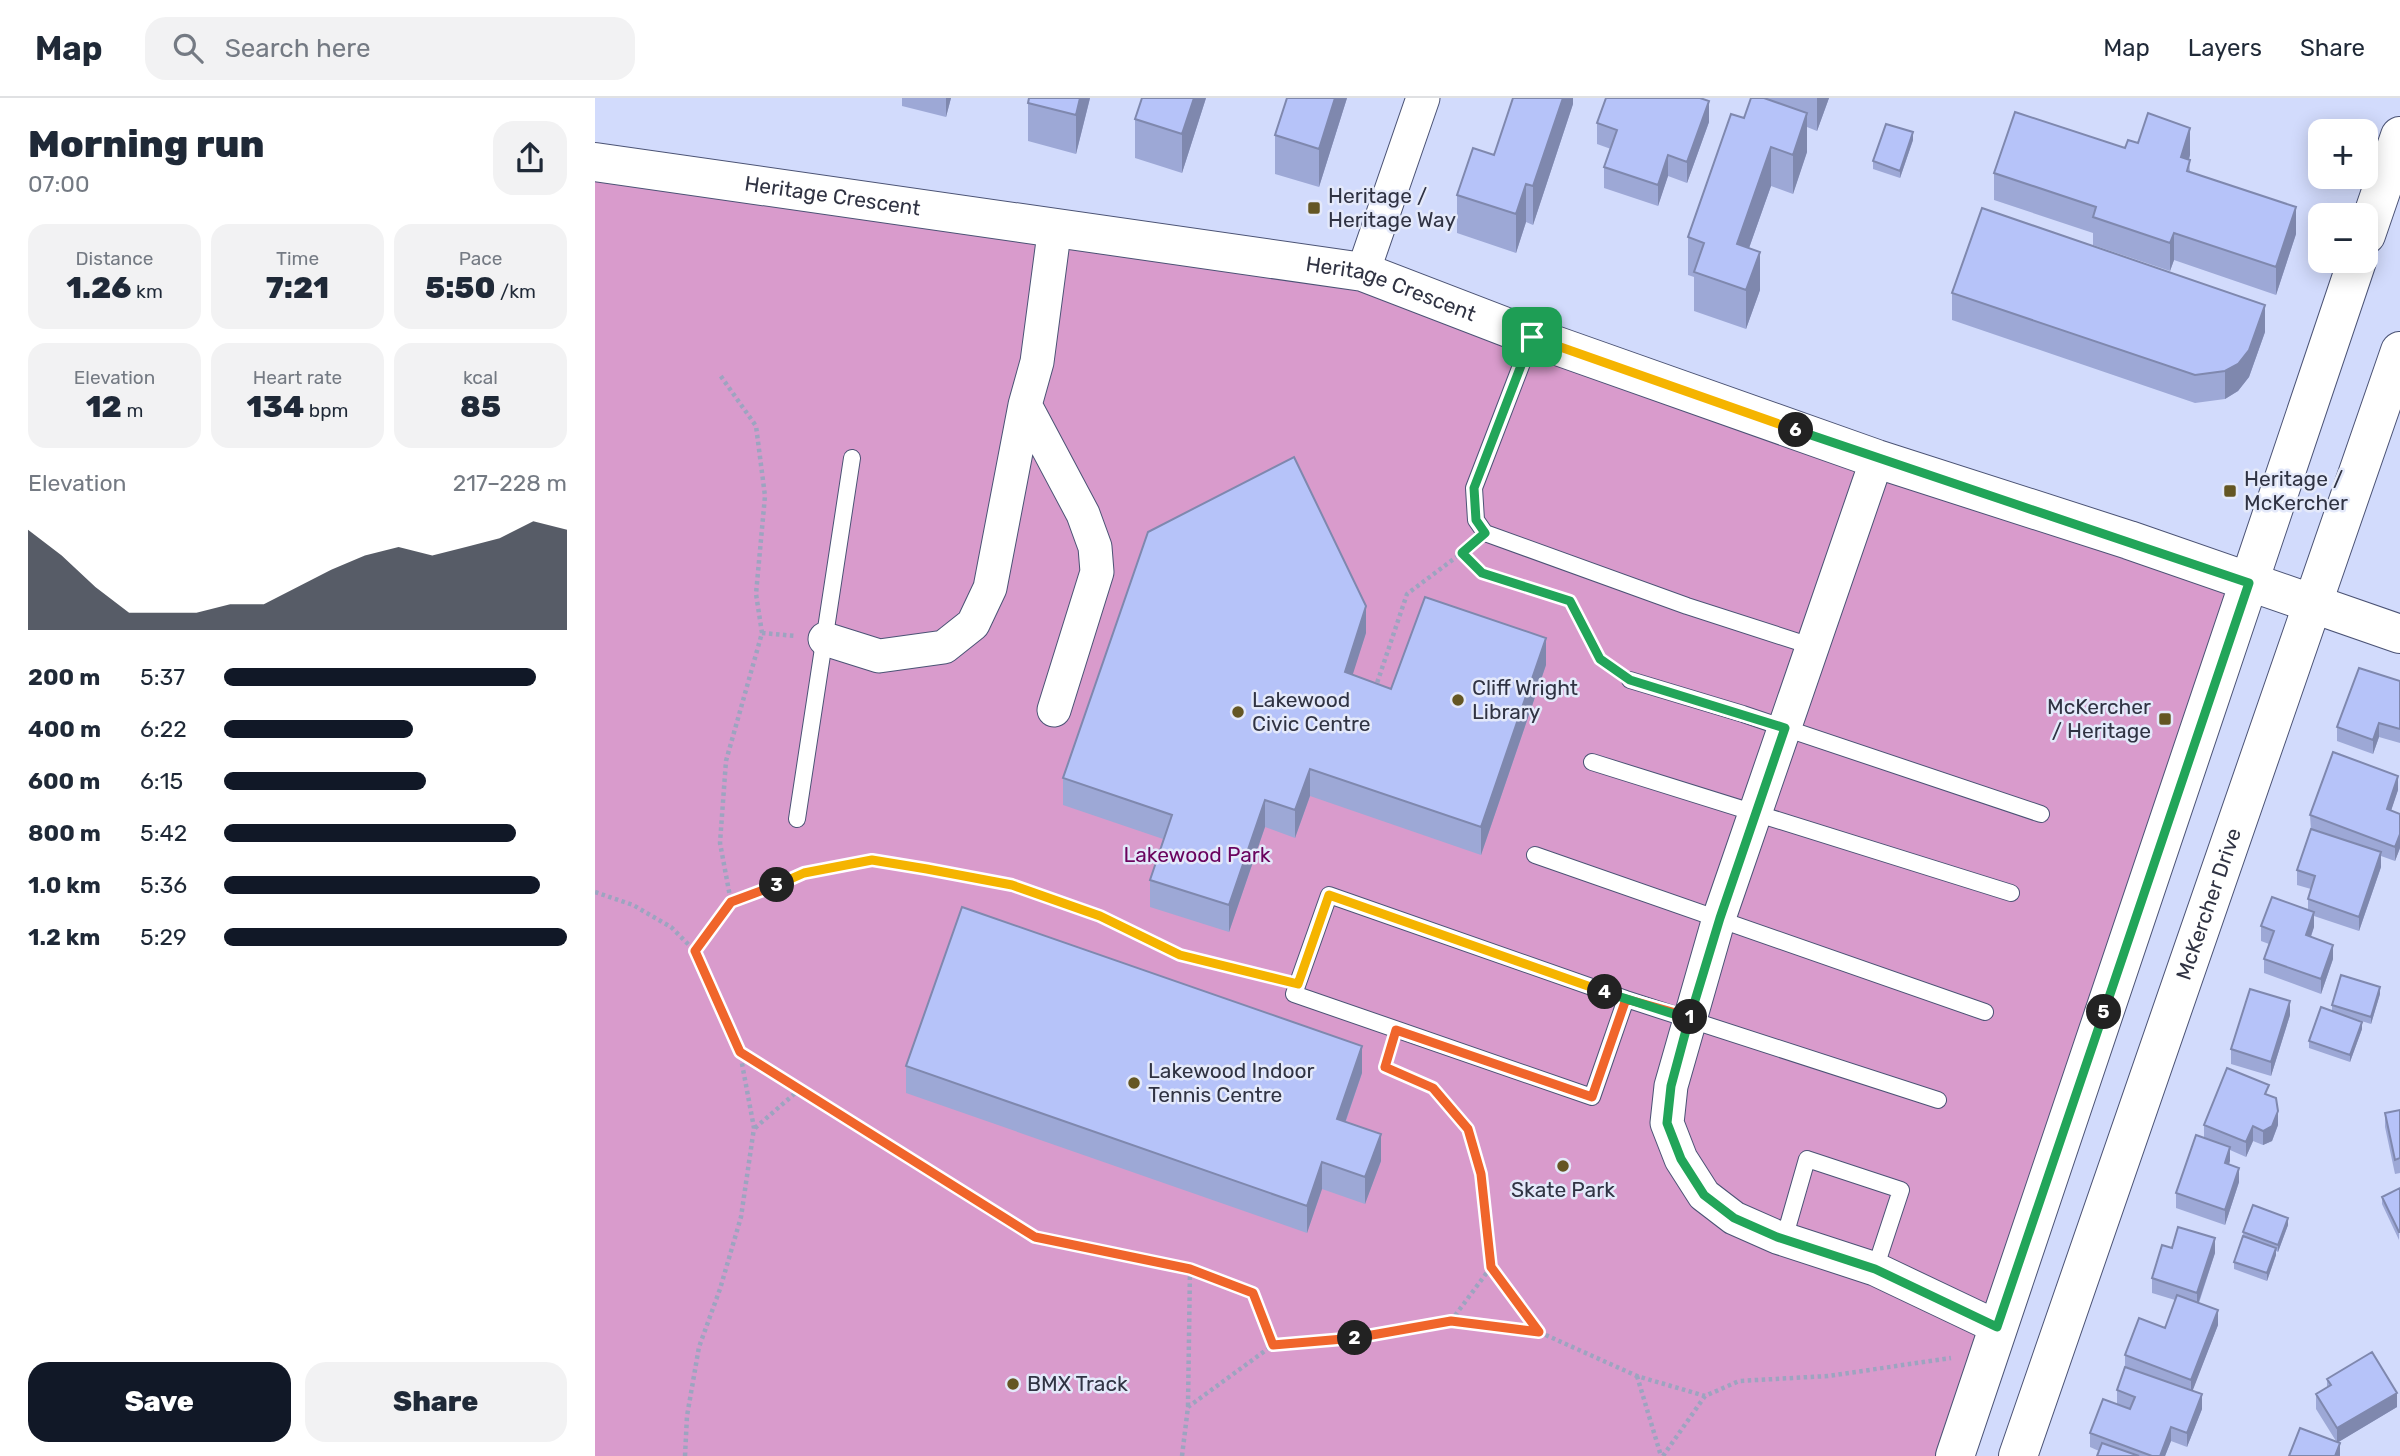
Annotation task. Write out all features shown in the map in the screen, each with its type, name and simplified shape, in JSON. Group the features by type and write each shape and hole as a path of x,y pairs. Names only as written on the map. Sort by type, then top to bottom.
{"main road":[{"path":"2377,203 2400,136"},
{"name":"Heritage Crescent","path":"595,162 1363,272 1532,337 1877,459 2129,540 2400,634"},
{"path":"1955,1456 2353,273"},
{"name":"McKercher Drive","path":"2018,1456 2400,351"}],"street":[{"path":"1363,272 1423,98"},
{"path":"825,639 879,656 944,647 973,624 990,588 1025,405 1037,362 1055,226"},
{"path":"1025,405 1083,514 1095,547 1097,572 1054,710"},
{"path":"1877,459 1720,918 1671,1086 1667,1123 1681,1159 1704,1195 1734,1218 1784,1239 1875,1269 1997,1327"}],"lane":[{"path":"1532,337 1474,488 1476,520 1485,533 1687,606 1814,647"},
{"path":"797,819 852,458"},
{"path":"1630,680 1785,728 2041,814"},
{"path":"1592,762 2011,892"},
{"path":"1535,855 1985,1012"},
{"path":"1626,999 1592,1097 1294,994 1329,895 1626,999 1938,1100"},
{"path":"1784,1239 1807,1159 1901,1191 1875,1269"}],"path":[{"path":"720,375 755,426 765,496 755,594 762,634 726,761 720,843 731,902"},
{"path":"1373,695 1407,594 1485,533"},
{"path":"1462,553 1482,573 1570,601 1600,659 1630,680"},
{"path":"695,951 731,902 804,873 872,860 1012,885 1100,916 1180,955 1298,984"},
{"path":"595,892 633,905 661,922 695,951 740,1052 754,1128 741,1217 699,1347 687,1416 685,1456"},
{"path":"1396,1030 1385,1067 1433,1088 1468,1129 1481,1174 1491,1267 1539,1332"},
{"path":"740,1052 1035,1237 1190,1269 1253,1293 1273,1345"},
{"path":"754,1128 800,1089"},
{"path":"1451,1321 1491,1267"},
{"path":"1182,1456 1188,1407 1190,1269"},
{"path":"1188,1407 1273,1345 1332,1342 1451,1321 1539,1332 1637,1376 1705,1396"},
{"path":"1662,1456 1705,1396 1739,1381 1828,1376 1952,1358"},
{"path":"1637,1376 1662,1456"}],"green space":[{"name":"Lakewood Park","path":"595,165 1331,267 2249,583 1957,1456 595,1456"}],"building":[{"path":"1029,98 1080,98 1076,115 1028,103"},
{"path":"1142,98 1194,98 1182,134 1135,119"},
{"path":"1287,98 1335,98 1319,149 1275,135"},
{"path":"1513,98 1563,98 1533,186 1526,184 1516,214 1457,195 1473,148 1494,155"},
{"path":"1606,98 1700,98 1709,101 1687,162 1668,155 1658,185 1604,167 1617,130 1597,123"},
{"path":"1751,98 1764,98 1807,113 1793,155 1771,147 1737,244 1760,252 1746,290 1694,272 1704,243 1688,237 1731,114 1744,118"},
{"path":"2015,112 2125,148 2128,140 2138,143 2148,113 2190,128 2181,157 2190,160 2187,171 2296,207 2276,267 2174,233 2170,243 2093,217 2096,207 1994,173"},
{"path":"1886,124 1913,132 1900,171 1873,161"},
{"path":"1982,208 2265,305 2249,350 2238,364 2225,371 2195,375 1952,293"},
{"name":"Lakewood Civic Centre","path":"1294,457 1366,606 1345,672 1391,689 1425,597 1546,638 1481,827 1310,769 1295,810 1265,800 1229,905 1150,880 1172,815 1063,778 1148,532"},
{"path":"2359,668 2400,681 2400,729 2379,723 2373,740 2337,727"},
{"path":"2333,752 2398,776 2387,809 2400,814 2400,834 2395,847 2310,815"},
{"path":"2311,829 2381,852 2359,917 2308,899 2315,876 2297,870"},
{"path":"2272,897 2314,912 2306,935 2333,945 2321,979 2264,959 2274,931 2261,926"},
{"name":"Lakewood Indoor Tennis Centre","path":"962,907 1362,1046 1337,1119 1381,1134 1365,1177 1322,1162 1307,1206 906,1066"},
{"path":"2341,975 2380,987 2371,1017 2332,1005"},
{"path":"2250,989 2290,1001 2271,1062 2231,1049"},
{"path":"2321,1007 2362,1022 2350,1055 2309,1041"},
{"path":"2227,1068 2269,1085 2265,1094 2276,1098 2278,1111 2272,1126 2263,1131 2253,1126 2246,1142 2204,1125"},
{"path":"2400,1110 2400,1158 2395,1160 2385,1113"},
{"path":"2196,1135 2230,1147 2225,1163 2239,1168 2225,1210 2176,1193"},
{"path":"2400,1188 2400,1232 2399,1232 2382,1197"},
{"path":"2253,1205 2288,1218 2278,1245 2243,1232"},
{"path":"2178,1227 2215,1238 2197,1293 2152,1278 2162,1245 2172,1248"},
{"path":"2243,1236 2276,1248 2267,1273 2234,1262"},
{"path":"2177,1295 2218,1310 2191,1380 2125,1355 2139,1318 2165,1328"},
{"path":"2372,1352 2397,1393 2337,1428 2316,1394 2331,1385 2327,1379"},
{"path":"2125,1367 2202,1394 2187,1433 2171,1427 2160,1456 2152,1456 2090,1433 2103,1399 2130,1409 2135,1397 2117,1390"},
{"path":"2300,1428 2340,1443 2335,1456 2289,1456"},
{"path":"2102,1443 2139,1456 2097,1456"}],"place":[{"name":"Heritage / Heritage Way","path":"1314,208"},
{"name":"Heritage / McKercher","path":"2230,491"},
{"name":"Cliff Wright Library","path":"1458,700"},
{"name":"Lakewood Civic Centre","path":"1238,712"},
{"name":"McKercher / Heritage","path":"2165,719"},
{"name":"Lakewood Indoor Tennis Centre","path":"1134,1083"},
{"name":"Skate Park","path":"1563,1166"},
{"name":"BMX Track","path":"1013,1384"}],"route":[{"path":"1532,337 1474,488 1476,520 1485,533 1462,553 1482,573 1570,601 1600,659 1630,680 1785,728 1720,918 1689,1019 1626,999 1592,1097 1396,1030 1385,1067 1433,1088 1468,1129 1481,1174 1491,1267 1539,1332 1451,1321 1332,1342 1273,1345 1253,1293 1190,1269 1035,1237 740,1052 695,951 731,902 804,873 872,860 1012,885 1100,916 1180,955 1298,984 1329,895 1689,1019 1671,1086 1667,1123 1681,1159 1704,1195 1734,1218 1777,1237 1875,1269 1997,1327 2249,583 2129,540 1877,459 1532,337"}]}
